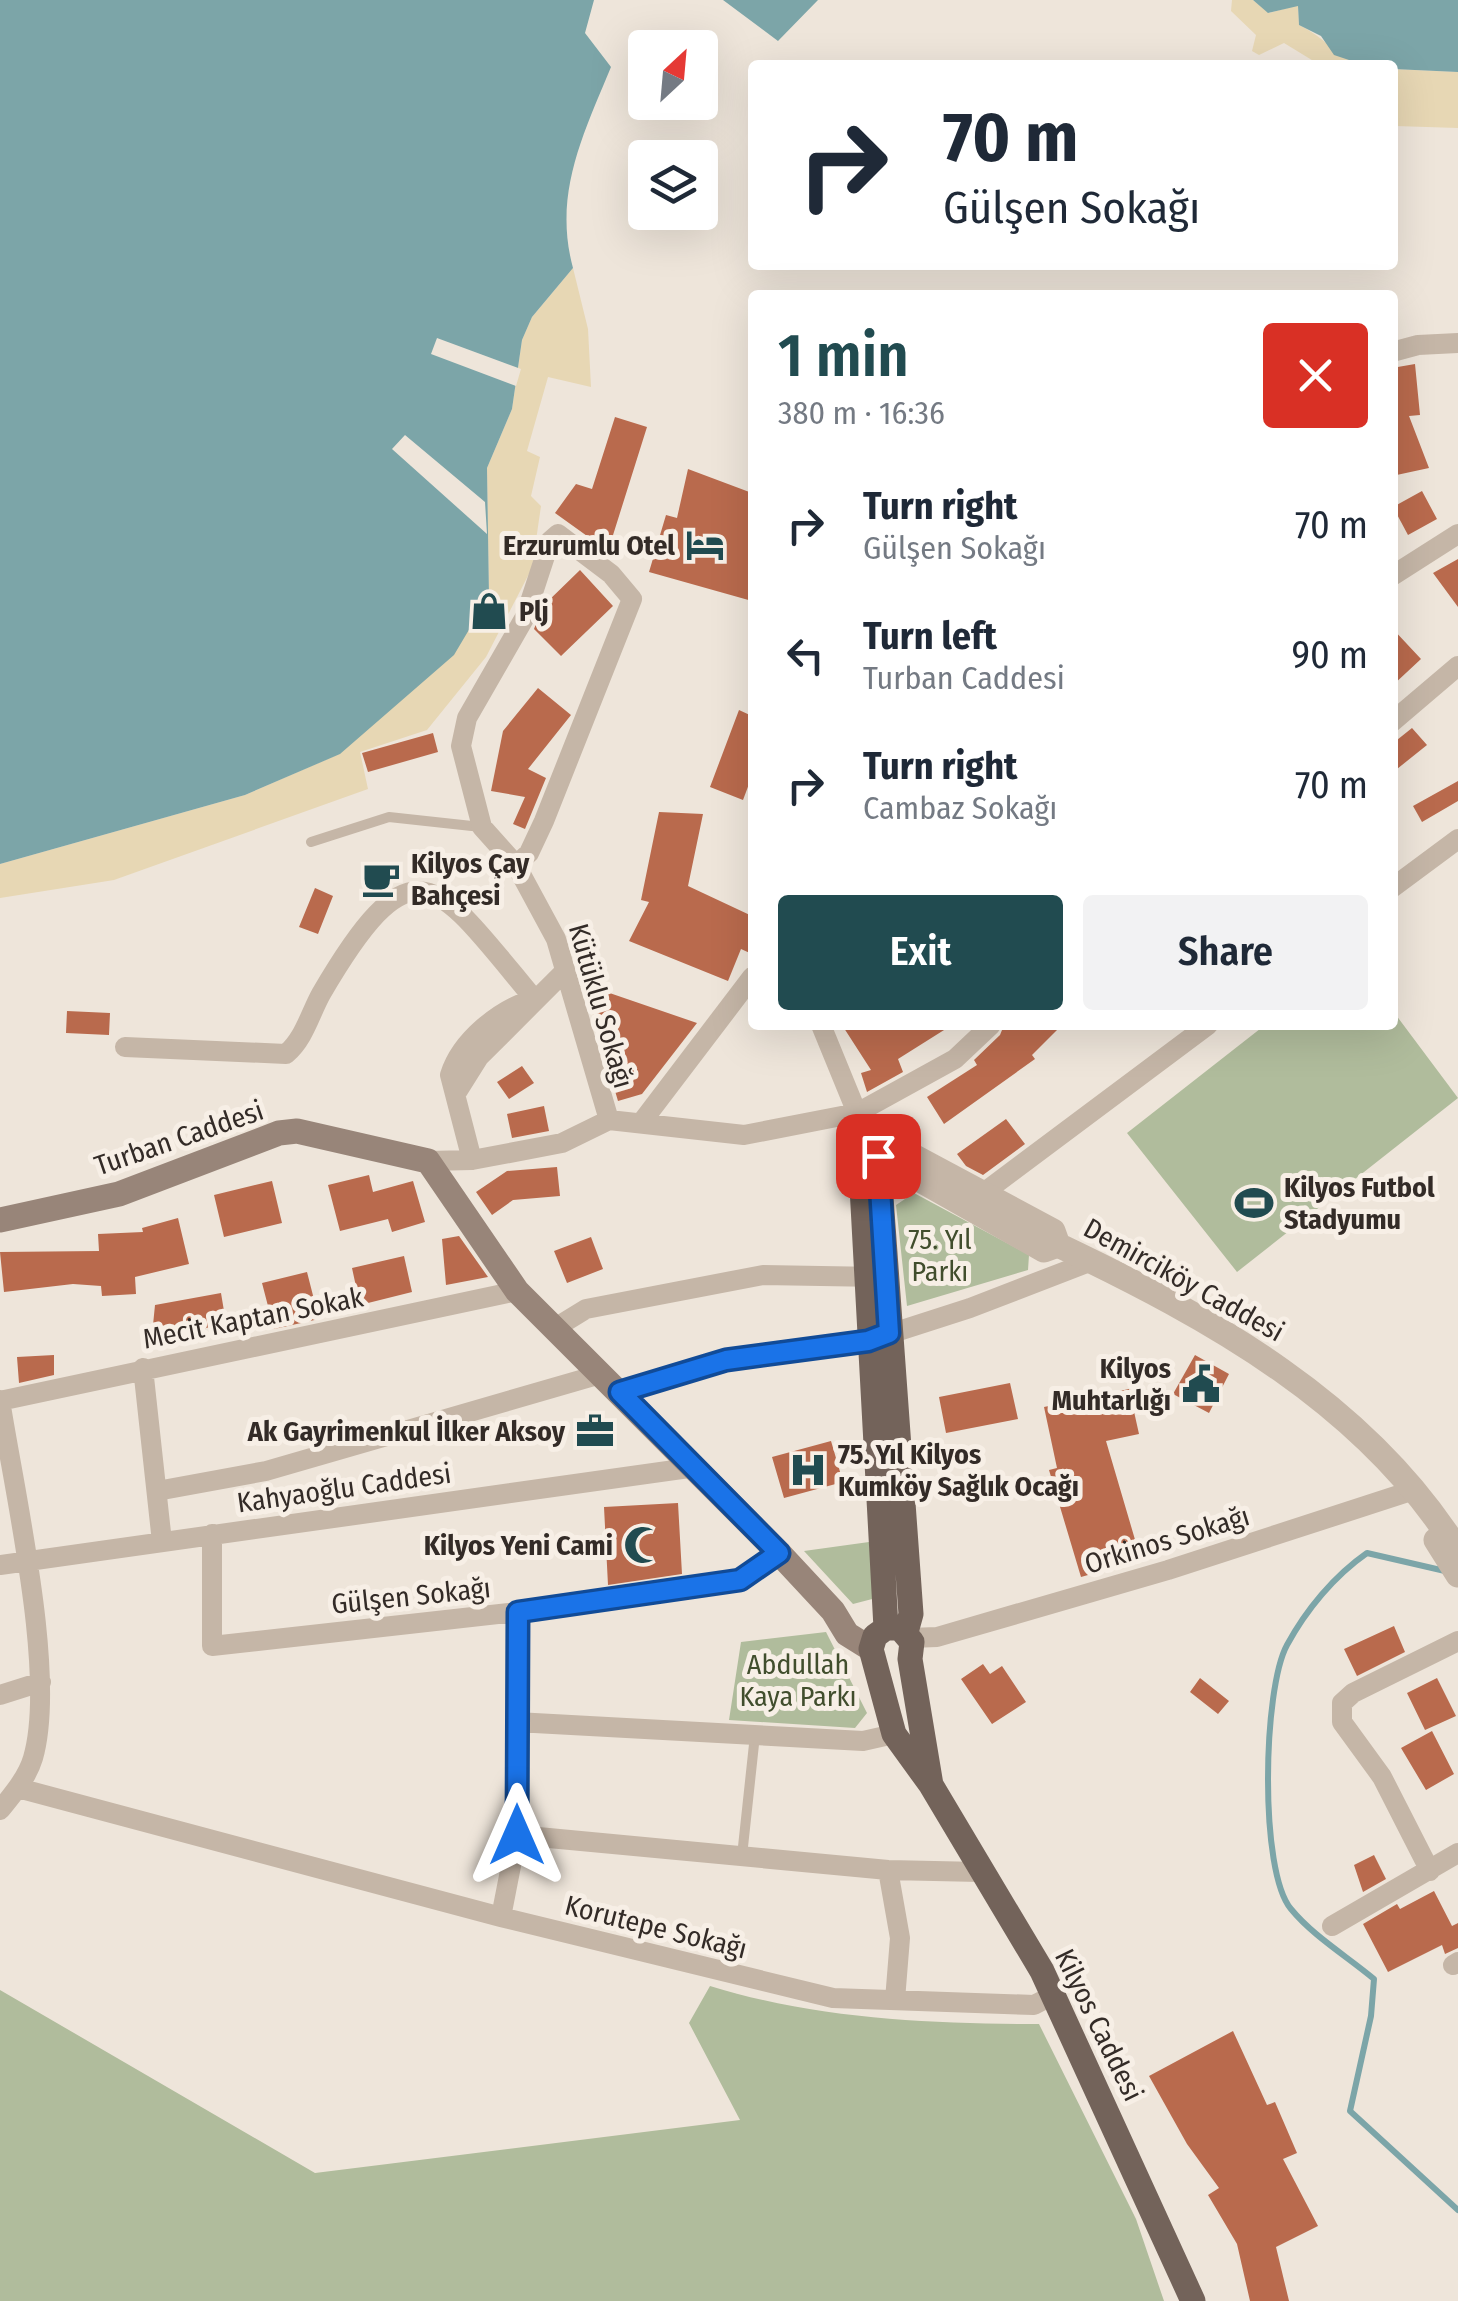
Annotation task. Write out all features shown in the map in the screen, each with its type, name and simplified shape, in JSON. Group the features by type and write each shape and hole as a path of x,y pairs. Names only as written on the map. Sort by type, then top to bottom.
{"main road":[{"name":"Turban Caddesi","path":"0,1220 119,1194 279,1133 318,1133 428,1161"},
{"path":"873,1148 879,1337 911,1614 893,1644 894,1734 931,1786"},
{"path":"428,1161 517,1291 696,1467 834,1611 893,1644 931,1786"},
{"name":"Kilyos Caddesi","path":"931,1786 1053,1995 1193,2301"}],"street":[{"path":"1398,350 1458,343"},
{"name":"Kütüklu Sokağı","path":"516,864 529,853 544,822 632,599 611,574 569,538 558,534 550,541 525,617 462,731 460,746 482,826 516,864 556,939 562,974 609,1120"},
{"path":"1398,572 1458,534"},
{"path":"1398,717 1458,666"},
{"path":"1398,884 1458,839"},
{"path":"125,1047 286,1054 366,926 392,899 413,890 438,894 459,908 534,998"},
{"path":"472,1160 450,1075 470,1042 562,974"},
{"path":"640,1123 748,982"},
{"path":"824,1030 873,1148"},
{"path":"428,1161 472,1160 562,1143 609,1120 744,1135 857,1113 955,1059 986,1030"},
{"path":"974,1199 1201,1030"},
{"name":"Demirciköy Caddesi","path":"873,1148 974,1199 1053,1231 1058,1245 1265,1356 1371,1440 1458,1551"},
{"path":"879,1337 970,1308 1092,1261"},
{"path":"555,1328 586,1308 763,1275 876,1276"},
{"name":"Mecit Kaptan Sokak","path":"0,1401 517,1291"},
{"path":"143,1368 162,1542"},
{"path":"157,1492 266,1471 601,1374"},
{"path":"0,1401 41,1682 32,1760 18,1788 0,1810"},
{"name":"Kahyaoğlu Caddesi","path":"0,1565 696,1467"},
{"name":"Orkinos Sokağı","path":"893,1644 937,1637 1168,1570 1411,1491"},
{"name":"Demirciköy Caddesi","path":"1435,1525 1458,1575"},
{"name":"Gülşen Sokağı","path":"212,1534 212,1646 518,1612 740,1580 779,1553"},
{"path":"501,1917 517,1835 518,1612"},
{"path":"1430,1871 1382,1777 1342,1722 1342,1703 1352,1693 1458,1641"},
{"path":"0,1695 41,1682"},
{"path":"516,1722 863,1741 894,1734"},
{"name":"Korutepe Sokağı","path":"18,1788 501,1917 833,1998 1034,2006 1053,1995"},
{"path":"517,1835 888,1870 980,1872"},
{"path":"1332,1926 1458,1853"},
{"path":"888,1870 900,1938 895,2000"}],"lane":[{"path":"311,842 388,817 482,826"},
{"path":"620,1392 726,1360 879,1337"},
{"path":"742,1856 755,1735"}],"green space":[{"name":"Kilyos Futbol Stadyumu","path":"1398,1018 1458,1098 1237,1272 1127,1133 1259,1030 1398,1030"},
{"name":"75. Yıl Parkı","path":"914,1193 1029,1255 1028,1270 907,1306 896,1205"},
{"path":"869,1542 876,1598 853,1604 804,1551"},
{"name":"Abdullah Kaya Parkı","path":"826,1632 867,1713 855,1728 729,1720 741,1642"},
{"path":"710,1986 832,2013 956,2023 1039,2024 1136,2219 1164,2301 0,2301 0,1990 315,2173 740,2120 689,2023"}],"sand":[{"path":"1232,0 1253,0 1269,13 1298,5 1299,25 1353,60 1312,60 1284,43 1259,55 1252,51 1256,35 1231,11"},
{"path":"1398,69 1458,72 1458,128 1398,126"},
{"path":"573,268 588,329 591,387 548,377 527,451 540,457 531,496 541,506 532,568 486,657 427,730 360,752 368,789 114,880 0,898 0,864 245,795 339,754 489,596 487,468 512,409 522,340 532,317"}],"water":[{"path":"0,0 594,0 585,33 611,67 581,141 569,190 568,241 573,268 532,317 522,340 512,409 487,468 489,596 454,655 340,754 245,795 0,864"},
{"path":"723,0 818,0 778,41"},
{"path":"1253,0 1458,0 1458,72 1398,69 1398,60 1349,60 1334,55 1321,36 1299,25 1298,6 1268,13"}],"pier":[{"path":"437,338 521,369 516,386 431,354"},
{"path":"405,435 485,502 487,534 392,449"}],"building":[{"path":"1415,364 1420,415 1409,416 1429,468 1398,475 1398,367"},
{"path":"615,417 647,427 608,551 555,513 576,484 592,489"},
{"name":"Erzurumlu Otel","path":"688,469 748,492 748,600 649,572 666,515 677,518"},
{"path":"1422,491 1437,519 1408,535 1398,516 1398,504"},
{"path":"1458,559 1458,607 1433,573"},
{"path":"580,570 613,606 561,656 534,629 543,606"},
{"path":"1398,634 1421,659 1398,680"},
{"path":"538,688 571,715 528,769 546,778 525,829 513,824 525,797 491,791 503,731"},
{"path":"739,710 748,714 748,787 743,800 710,787"},
{"path":"1412,728 1427,745 1398,768 1398,739"},
{"path":"433,733 438,752 368,772 362,753"},
{"path":"1458,781 1458,801 1422,822 1413,806"},
{"path":"659,812 703,814 688,886 748,914 748,952 741,949 728,981 629,941 649,902 641,900"},
{"path":"315,888 333,896 318,934 299,927"},
{"path":"595,988 697,1023 642,1094 618,1101 590,1005"},
{"path":"67,1011 110,1013 109,1035 66,1033"},
{"path":"845,1030 944,1030 898,1059 903,1072 867,1092 861,1073 871,1070"},
{"path":"1002,1030 1057,1030 1032,1055 1035,1059 944,1124 927,1097 977,1065 974,1060"},
{"path":"522,1066 534,1083 509,1099 497,1082"},
{"path":"544,1106 549,1131 512,1138 507,1114"},
{"path":"1006,1119 1025,1144 983,1175 966,1166 957,1154"},
{"path":"557,1167 560,1196 513,1200 492,1215 476,1192 507,1171"},
{"path":"369,1175 373,1192 413,1181 425,1222 392,1232 388,1219 340,1231 328,1185"},
{"path":"272,1181 282,1223 224,1237 214,1195"},
{"path":"178,1218 189,1264 135,1277 136,1294 102,1296 101,1286 73,1284 4,1292 0,1252 99,1251 98,1234 143,1232 142,1228"},
{"path":"459,1236 488,1277 446,1285 442,1239"},
{"path":"591,1237 603,1269 567,1283 554,1251"},
{"path":"404,1256 412,1292 360,1305 352,1268"},
{"path":"307,1272 319,1319 274,1329 262,1283"},
{"path":"221,1293 226,1323 170,1337 168,1326 153,1325 155,1305"},
{"path":"54,1355 54,1375 19,1383 17,1357"},
{"name":"Kilyos Muhtarlığı","path":"1195,1355 1229,1374 1209,1413 1173,1394"},
{"path":"1010,1383 1018,1419 946,1433 939,1397"},
{"path":"1129,1389 1139,1434 1106,1441 1141,1560 1081,1577 1049,1470 1057,1468 1044,1407"},
{"name":"75. Yıl Kilyos Kumköy Sağlık Ocağı","path":"831,1441 843,1482 784,1498 772,1457"},
{"name":"Kilyos Yeni Cami","path":"678,1503 682,1574 608,1585 604,1507"},
{"path":"1394,1626 1405,1652 1357,1676 1344,1649"},
{"path":"983,1664 990,1674 1002,1666 1026,1702 992,1724 961,1679"},
{"path":"1200,1678 1229,1701 1218,1714 1190,1692"},
{"path":"1437,1678 1456,1716 1425,1730 1407,1693"},
{"path":"1432,1731 1454,1774 1426,1790 1401,1748"},
{"path":"1374,1855 1386,1879 1363,1892 1354,1865"},
{"path":"1434,1891 1452,1926 1458,1923 1458,1948 1445,1954 1442,1945 1388,1972 1363,1924 1397,1904 1400,1909"},
{"path":"1233,2031 1267,2105 1275,2102 1297,2153 1283,2159 1318,2226 1276,2247 1289,2301 1250,2301 1237,2244 1208,2195 1219,2188 1187,2144 1149,2076"}],"waterway":[{"path":"1445,1571 1367,1553 1322,1594 1287,1645 1279,1667 1269,1738 1268,1779 1274,1858 1281,1889 1291,1909 1374,1979 1371,2016 1350,2111 1458,2210"}],"place":[{"name":"Erzurumlu Otel","path":"705,545"},
{"name":"Plj","path":"489,611"},
{"name":"Kilyos Çay Bahçesi","path":"381,879"},
{"name":"Kilyos Futbol Stadyumu","path":"1254,1203"},
{"name":"Kilyos Muhtarlığı","path":"1201,1384"},
{"name":"Ak Gayrimenkul İlker Aksoy","path":"595,1431"},
{"name":"75. Yıl Kilyos Kumköy Sağlık Ocağı","path":"808,1470"},
{"name":"Kilyos Yeni Cami","path":"643,1545"}],"route":[{"path":"517,1835 518,1612 740,1580 779,1553 620,1392 726,1360 868,1341 889,1333 878,1156"}]}
